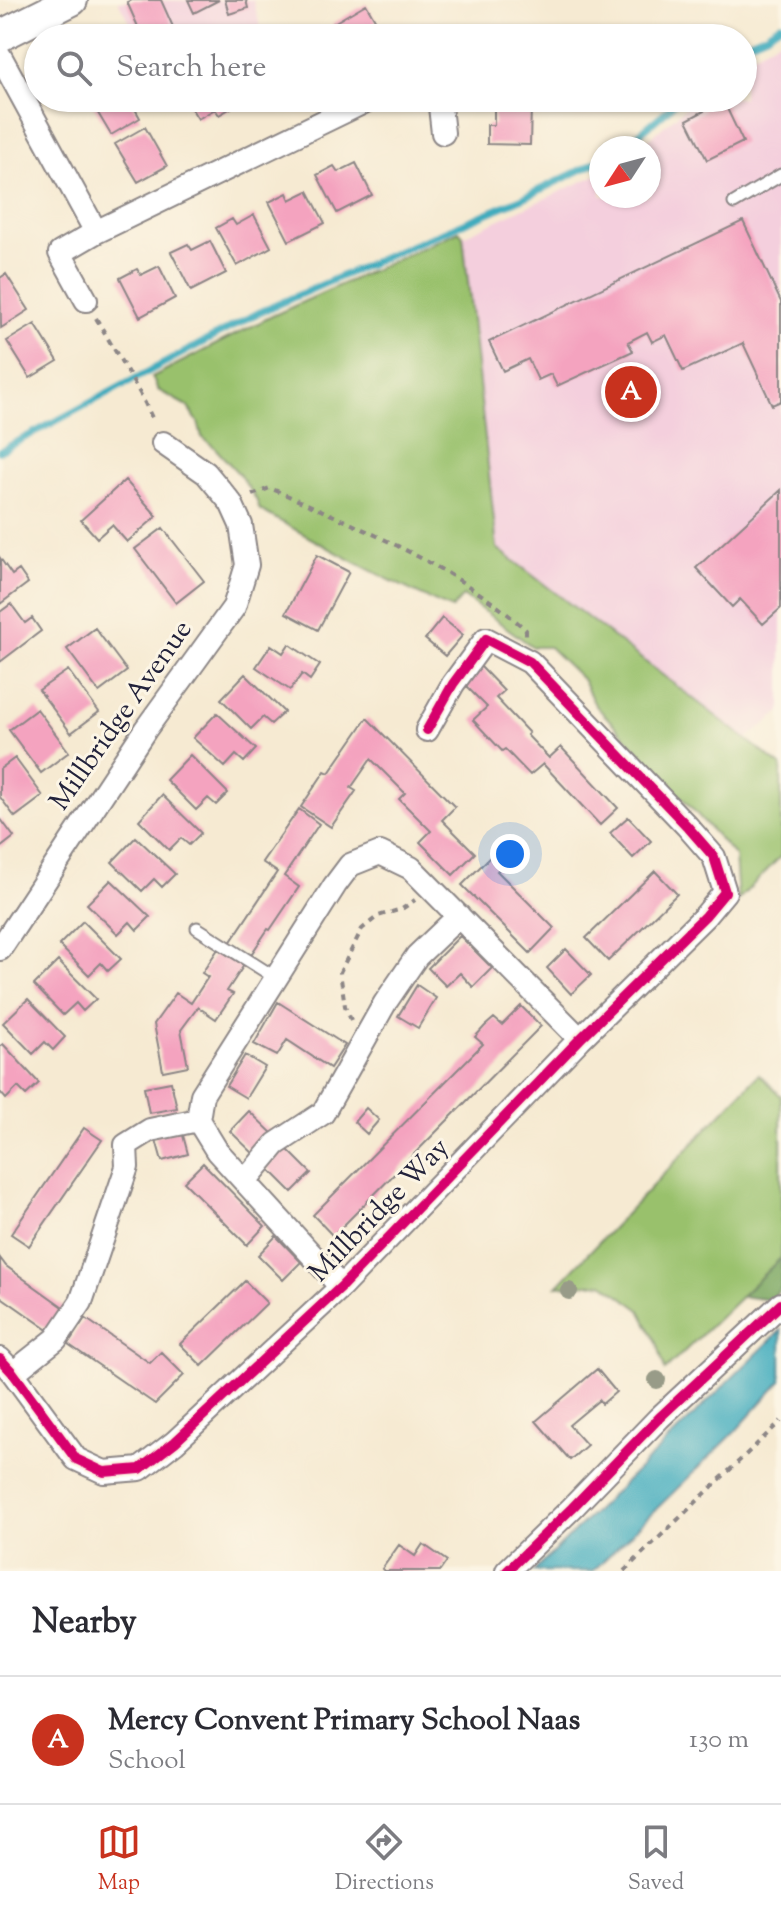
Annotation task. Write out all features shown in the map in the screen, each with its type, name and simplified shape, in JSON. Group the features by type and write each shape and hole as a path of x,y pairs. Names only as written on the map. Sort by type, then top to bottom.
{"main road":[{"path":"0,36 72,0"}],"street":[{"path":"0,56 24,100"},
{"path":"31,112 96,232"},
{"path":"86,300 60,253 96,232 343,112"},
{"path":"441,112 443,133"},
{"path":"163,443 206,473 231,503"},
{"name":"Millbridge Avenue","path":"0,949 145,730 234,607 247,565 241,525 231,503"},
{"path":"427,730 453,684 486,639 513,653"},
{"name":"Millbridge Way","path":"7,1366 76,1459 104,1472 140,1469 175,1442 341,1287 725,892 714,857 687,826 530,662 513,653"},
{"path":"341,1287 217,1151 198,1120 202,1095 350,865 380,853 411,868 580,1039"},
{"path":"245,1181 276,1144 323,1113 385,1003 417,956 459,916"},
{"path":"7,1366 56,1339 81,1302 127,1167 126,1145 150,1130 198,1120"},
{"path":"507,1571 659,1418 781,1304"}],"lane":[{"path":"734,203 781,175"},
{"path":"197,928 276,978"}],"path":[{"path":"86,300 142,397 163,443"},
{"path":"231,503 270,488 420,558 463,583 526,630 527,634 513,653"},
{"path":"361,1044 345,1006 340,972 362,929 378,916 402,909 429,887"},
{"path":"624,1571 781,1421"}],"shaded area":[{"path":"253,0 260,24 130,24 118,1"},
{"path":"781,39 781,712 746,739 497,548 463,236 589,178 589,208 661,208 661,136 653,136 680,112 757,112 757,52"}],"green space":[{"path":"459,231 463,236 497,548 781,766 781,856 738,900 735,856 595,705 582,679 549,647 533,647 463,596 452,609 379,575 260,510 239,474 202,437 198,422 187,406 158,390 152,377 272,316"},
{"path":"759,1074 781,1096 781,1258 665,1370 658,1345 640,1310 603,1283 557,1286"},
{"path":"781,1258 781,1289 770,1300 741,1296"}],"water":[{"path":"781,1330 781,1381 733,1434 593,1571 534,1571"}],"building":[{"path":"161,0 172,24 137,24 127,2"},
{"path":"188,0 219,0 194,13"},
{"path":"225,0 246,0 248,8 229,14"},
{"path":"366,4 378,24 332,24"},
{"path":"97,112 137,112 140,118 111,135"},
{"path":"194,112 210,112 198,119"},
{"path":"494,112 531,112 530,145 487,144 487,125 494,125"},
{"path":"702,112 729,112 743,142 707,160 687,120"},
{"path":"145,127 167,166 138,182 115,144"},
{"path":"356,163 372,195 337,213 317,175 334,166 338,172"},
{"path":"308,191 325,223 289,241 269,202 287,193 290,200"},
{"path":"254,215 271,247 237,266 216,228 232,219 236,225"},
{"path":"743,221 781,302 781,401 772,405 743,343 683,371 666,335 652,342 647,332 628,342 633,351 557,386 551,374 538,380 528,359 503,371 489,342"},
{"path":"210,241 226,273 191,291 171,252 188,244 192,250"},
{"path":"159,266 175,298 140,317 120,278 137,269 141,275"},
{"path":"6,274 29,310 1,328 0,278"},
{"path":"35,324 58,361 30,378 7,341"},
{"path":"125,480 157,516 127,542 112,525 97,538 81,520"},
{"path":"781,490 781,608 763,624 740,599 732,607 696,568"},
{"path":"163,528 204,581 176,603 135,549"},
{"path":"317,555 349,572 318,630 286,613"},
{"path":"0,558 12,575 19,570 28,583 0,604"},
{"path":"11,604 25,623 32,618 41,631 0,662 0,612"},
{"path":"442,618 463,635 445,656 425,639"},
{"path":"95,628 127,671 99,692 67,649"},
{"path":"289,644 320,665 310,680 302,674 290,690 256,667 271,645 283,653"},
{"path":"480,666 504,691 496,698 549,758 561,747 618,808 600,825 543,764 530,775 473,720 487,707 463,683"},
{"path":"68,670 99,712 71,733 39,690"},
{"path":"245,674 284,712 271,724 263,717 251,729 221,699"},
{"path":"37,709 69,752 41,773 9,730"},
{"path":"217,713 256,749 244,762 236,755 225,767 193,738"},
{"path":"367,718 455,807 442,820 475,853 453,875 420,842 431,831 399,799 405,793 371,759 351,788 356,791 331,827 301,807"},
{"path":"190,755 228,793 216,805 208,798 196,810 166,780"},
{"path":"15,758 43,796 15,817 0,797 0,769"},
{"path":"162,795 201,833 189,845 181,838 169,850 139,820"},
{"path":"299,809 319,824 284,876 299,887 250,956 230,943 277,872 262,862"},
{"path":"628,817 651,841 633,858 610,833"},
{"path":"0,818 14,837 0,848"},
{"path":"136,837 175,874 162,887 154,879 142,891 112,862"},
{"path":"497,850 507,861 497,871 554,928 530,953 462,885"},
{"path":"655,871 677,894 608,961 586,938"},
{"path":"111,880 150,917 137,930 130,922 118,934 87,904"},
{"path":"83,921 121,959 108,971 101,963 89,975 59,945"},
{"path":"460,936 492,968 473,987 460,973 446,986 428,968"},
{"path":"218,949 244,965 227,991 233,994 216,1019 198,1007 181,1030 188,1066 163,1071 154,1024 176,993 191,1003 208,977 202,973"},
{"path":"566,949 591,975 571,994 547,968"},
{"path":"58,961 96,999 83,1011 76,1003 63,1015 34,985"},
{"path":"417,985 436,998 418,1028 398,1016"},
{"path":"28,999 65,1037 53,1050 45,1042 33,1054 3,1023"},
{"path":"278,1002 345,1045 330,1068 287,1040 277,1056 254,1044"},
{"path":"521,1006 541,1026 333,1236 313,1215 483,1044 475,1037 485,1026 494,1018 502,1025"},
{"path":"3,1044 39,1083 26,1095 18,1087 6,1099 0,1092 0,1046"},
{"path":"245,1055 265,1067 246,1098 226,1086"},
{"path":"171,1082 177,1108 149,1113 144,1087"},
{"path":"366,1108 379,1120 367,1134 354,1122"},
{"path":"249,1111 275,1136 256,1156 230,1131"},
{"path":"84,1128 102,1140 29,1246 11,1234"},
{"path":"181,1128 188,1154 162,1161 155,1136"},
{"path":"286,1148 311,1173 292,1192 267,1167"},
{"path":"203,1163 265,1226 247,1245 184,1182"},
{"path":"276,1236 301,1262 283,1280 258,1255"},
{"path":"0,1258 6,1266 66,1309 50,1331 0,1296"},
{"path":"245,1281 267,1303 202,1366 180,1344"},
{"path":"85,1318 150,1363 161,1352 184,1375 155,1404 68,1344"},
{"path":"597,1369 616,1392 602,1404 599,1400 569,1425 587,1445 570,1460 536,1421"},
{"path":"423,1544 447,1561 440,1571 382,1569 399,1545 415,1556"}],"waterway":[{"path":"757,38 781,24"},
{"path":"636,136 665,112"},
{"path":"0,451 258,313 523,198 589,166"}],"cycle path":[{"path":"0,1359 76,1459 104,1472 140,1469 175,1442 341,1287 725,892 714,857 530,662 486,639 453,684 427,730"},
{"path":"507,1571 659,1418 781,1304"}],"place":[{"name":"Mercy Convent Primary School Naas","path":"631,392"}]}
